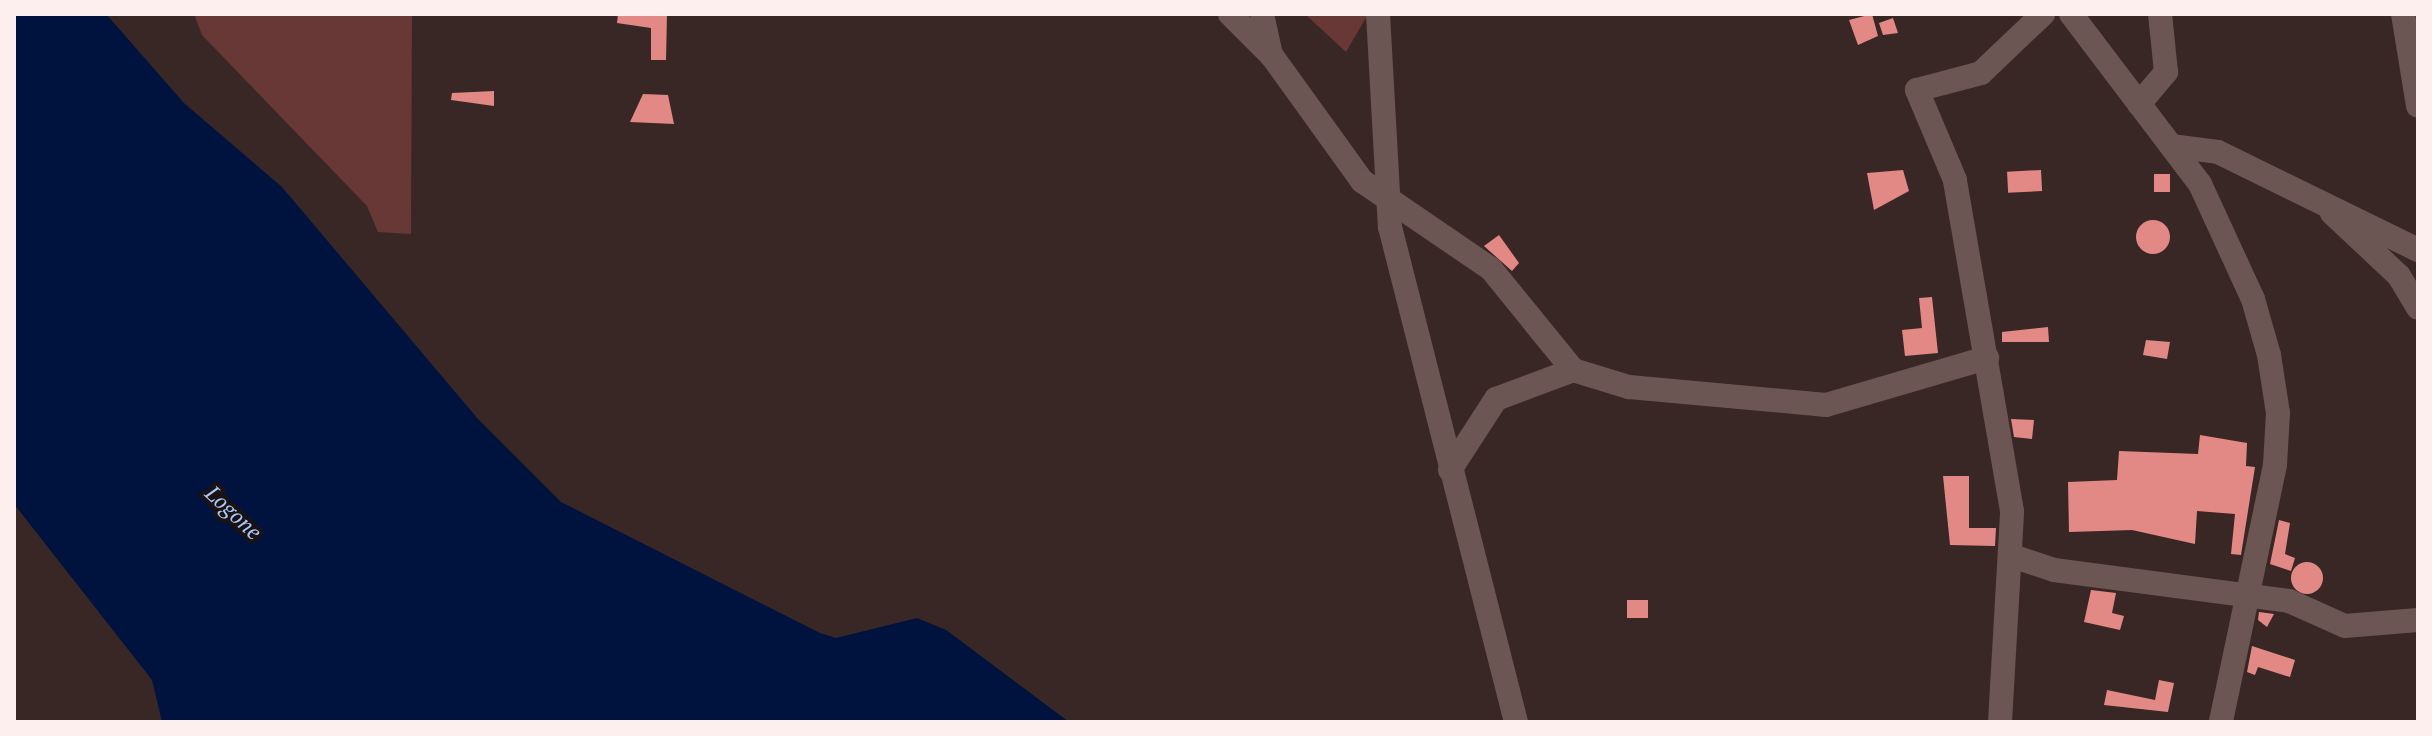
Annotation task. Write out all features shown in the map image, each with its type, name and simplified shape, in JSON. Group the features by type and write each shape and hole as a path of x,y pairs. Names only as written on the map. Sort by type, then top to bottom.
{"street":[{"path":"1230,14 1272,56 1351,169 1388,203 1491,269 1573,370 1629,387 1826,405 1987,358"},
{"path":"1262,14 1272,56"},
{"path":"1378,14 1388,203 1450,470 1516,722"},
{"path":"2000,722 2012,556 2012,511 1955,180 1917,90 1981,73 2043,14"},
{"path":"2071,14 2200,184 2253,299 2269,355 2278,413 2275,465 2244,598 2221,722"},
{"path":"2139,104 2166,72 2160,14"},
{"path":"2403,14 2418,106"},
{"path":"2171,146 2218,152 2418,250"},
{"path":"2323,202 2399,276 2418,308"},
{"path":"1450,470 1496,399 1573,370"},
{"path":"2012,556 2054,570 2298,603 2345,626 2418,620"}],"shaded area":[{"path":"194,14 412,14 411,234 378,232 367,206 202,35"},
{"path":"1305,14 1368,14 1346,52"}],"water":[{"name":"Logone","path":"14,14 106,14 184,103 282,187 478,419 561,502 820,633 836,638 917,618 946,630 1069,722 162,722 152,680 14,504"}],"building":[{"path":"618,14 667,15 666,60 651,60 651,28 617,23"},
{"path":"1872,14 1878,36 1858,45 1849,20"},
{"path":"1893,18 1898,33 1883,35 1879,23"},
{"path":"494,91 494,106 451,100 452,93"},
{"path":"643,94 668,95 674,124 630,122"},
{"path":"1903,170 1909,191 1874,210 1867,173"},
{"path":"2041,170 2042,191 2008,193 2007,172"},
{"path":"2154,174 2170,174 2170,192 2154,192"},
{"path":"2153,220 2165,225 2170,237 2165,249 2153,254 2141,249 2136,237 2141,225"},
{"path":"1499,235 1519,263 1512,271 1484,246"},
{"path":"1932,297 1938,353 1905,356 1902,330 1922,328 1919,298"},
{"path":"2048,327 2049,342 2002,342 2002,332"},
{"path":"2146,340 2170,342 2167,359 2143,355"},
{"path":"2011,419 2034,420 2032,439 2014,437"},
{"path":"2200,435 2247,443 2246,466 2255,467 2241,555 2231,554 2235,514 2197,511 2195,544 2132,530 2069,532 2068,482 2117,480 2119,451 2198,454"},
{"path":"1943,476 1969,476 1969,528 1996,528 1995,546 1950,545"},
{"path":"2279,520 2290,523 2285,554 2295,558 2291,571 2270,564"},
{"path":"2307,562 2318,567 2323,578 2318,589 2307,594 2296,589 2291,578 2296,567"},
{"path":"2091,590 2116,593 2112,613 2124,616 2120,630 2084,622"},
{"path":"1627,600 1648,600 1648,618 1627,618"},
{"path":"2259,612 2274,614 2267,627 2258,620"},
{"path":"2252,646 2295,660 2290,677 2258,667 2255,675 2247,672"},
{"path":"2159,680 2174,683 2168,712 2104,705 2107,690 2155,700"}]}
